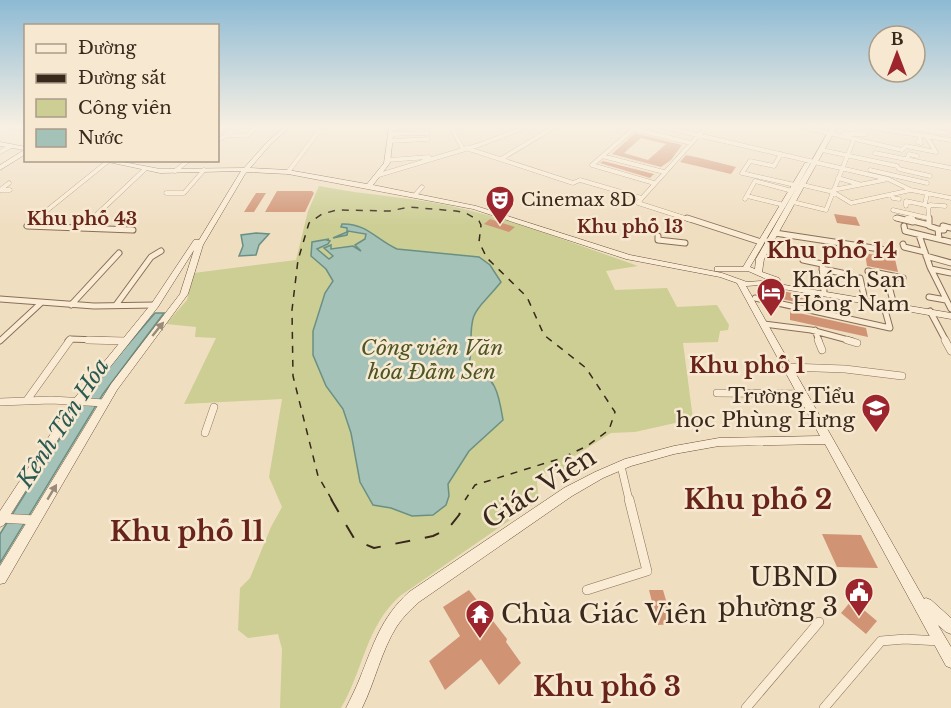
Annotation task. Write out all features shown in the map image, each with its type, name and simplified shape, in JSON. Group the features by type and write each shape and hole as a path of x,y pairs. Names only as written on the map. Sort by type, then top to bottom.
{"main road":[{"path":"3,519 79,403 155,305 244,169 253,160"},
{"path":"369,186 388,160"},
{"path":"805,289 758,288 737,280 733,273 741,269 761,242 812,161"},
{"path":"109,162 144,169 175,171 244,169 288,172 369,186 474,207 629,257 682,266 737,280 758,288 782,286 805,289 951,316"},
{"path":"0,578 102,403 177,306 184,294 199,245 244,169"},
{"path":"796,187 793,202 760,259 758,288 765,324 950,659"},
{"path":"682,266 741,269 758,288"},
{"path":"173,277 181,274 189,276"},
{"name":"Giác Viên","path":"354,708 369,676 382,636 393,617 407,602 562,496 621,466 659,453 712,443 750,440 829,440"},
{"path":"916,595 951,627"}],"street":[{"path":"288,172 297,160"},
{"path":"379,175 427,160"},
{"path":"504,160 573,183 580,180 642,198"},
{"path":"597,160 592,164 593,166 654,183"},
{"path":"618,160 664,172"},
{"path":"675,160 638,203 761,242"},
{"path":"777,160 774,166 750,161 742,173 796,187"},
{"path":"808,160 842,169 892,175 927,183"},
{"path":"793,202 824,210 846,160"},
{"path":"868,160 930,176"},
{"path":"912,160 950,169"},
{"path":"864,184 873,161"},
{"path":"103,162 27,226 133,230"},
{"path":"175,171 186,162"},
{"path":"929,225 926,206 927,183 933,165"},
{"path":"84,227 144,169"},
{"path":"166,193 184,193 204,170"},
{"path":"869,172 912,189 951,198"},
{"path":"890,180 892,175"},
{"path":"838,178 864,184"},
{"path":"784,205 746,197 754,181 833,191 890,180"},
{"path":"0,190 9,183"},
{"path":"415,195 422,186"},
{"path":"833,191 851,203 912,189"},
{"path":"0,190 10,190"},
{"path":"892,194 892,198 906,205 908,201 930,207 930,205 945,206"},
{"path":"937,195 938,201"},
{"path":"893,210 928,217"},
{"path":"900,210 928,217"},
{"path":"898,217 913,219 913,221 938,229 951,228"},
{"path":"904,226 905,231 951,242"},
{"path":"938,229 939,239"},
{"path":"775,233 893,251"},
{"path":"919,234 931,269 951,309"},
{"path":"658,238 685,243"},
{"path":"903,244 904,247 951,263"},
{"path":"116,305 151,257 161,251"},
{"path":"71,305 118,253"},
{"path":"803,260 822,264 824,292"},
{"path":"822,269 842,273"},
{"path":"931,269 951,273"},
{"path":"868,271 903,278"},
{"path":"886,275 894,305"},
{"path":"860,278 865,300"},
{"path":"758,288 890,328 883,303"},
{"path":"942,292 951,293"},
{"path":"929,297 946,300"},
{"path":"0,299 71,305 155,305"},
{"path":"0,341 41,303"},
{"path":"930,311 951,351"},
{"path":"765,324 789,325 815,330 857,343"},
{"path":"815,330 822,350"},
{"path":"27,400 70,339 125,341"},
{"path":"789,367 845,369 902,376"},
{"path":"717,393 804,394"},
{"path":"0,402 27,400 102,403"},
{"path":"206,433 214,407"},
{"path":"587,590 647,571 621,466"},
{"path":"3,519 32,520"},
{"path":"746,708 819,622"},
{"path":"824,708 881,641 905,639 941,641"}],"green space":[{"name":"Công viên Văn hóa Đầm Sen","path":"319,186 450,206 532,229 638,266 606,271 615,290 667,288 677,307 717,305 729,325 728,330 720,331 718,342 683,343 693,419 635,432 611,433 573,457 575,471 536,474 539,500 400,596 389,608 372,635 341,708 280,708 282,649 278,634 248,638 238,630 240,588 250,578 271,527 282,507 269,477 282,399 184,404 216,338 195,337 196,327 166,324 187,300 194,273 296,260 308,211"}],"water":[{"path":"342,224 365,229 397,249 479,257 490,265 501,282 480,305 473,317 469,368 491,380 498,394 503,420 469,451 448,484 449,496 446,505 433,515 412,516 391,508 373,505 360,482 351,433 343,409 326,386 313,355 313,331 325,293 333,281 326,269 311,256 312,242 329,239 328,244 317,249 329,259 333,256 324,248 331,245 331,249 353,246 361,251 355,245 365,239 366,234 348,231 347,235 333,238 347,232 347,228 341,227"},
{"path":"269,234 259,245 256,255 239,256 243,246 241,235"},
{"path":"155,313 164,313 103,394 0,563 0,534 106,370"}],"building":[{"path":"635,160 671,160 661,167"},
{"path":"682,160 707,160 736,167 731,174 680,162"},
{"path":"603,161 654,174 650,178 600,163"},
{"path":"277,191 312,191 314,193 305,212 265,212"},
{"path":"256,193 266,193 254,212 244,212"},
{"path":"834,214 856,217 860,226 837,223"},
{"name":"Cinemax 8D","path":"490,219 515,227 509,232 484,224"},
{"path":"865,253 895,259 898,272 867,266"},
{"path":"781,291 804,295 805,304 782,299"},
{"path":"790,311 866,328 868,337 790,320"},
{"path":"822,534 861,535 878,568 837,567"},
{"name":"Chùa Giác Viên","path":"469,590 507,639 506,642 521,663 499,685 481,659 445,690 429,661 460,636 443,607"},
{"path":"649,590 663,590 673,624 658,625"},
{"name":"UBND phường 3","path":"852,600 877,621 866,634 841,613"}],"railway":[{"path":"332,500 318,476 293,376 292,310 298,260 309,223 322,214 337,210 390,211 409,207 456,211 466,213 479,221 481,225 479,242 487,258 527,297 544,335 586,368 615,412 609,430 587,446 562,458 475,485 465,500"},
{"path":"331,499 355,540 374,548 433,536 448,529 459,515 466,499"}],"place":[{"name":"Cinemax 8D","path":"500,226"},
{"name":"Khách Sạn Hồng Nam","path":"771,318"},
{"name":"Trường Tiểu học Phùng Hưng","path":"876,434"},
{"name":"UBND phường 3","path":"859,618"},
{"name":"Chùa Giác Viên","path":"480,640"}],"district":[{"name":"Khu phố 43","path":"82,219"},
{"name":"Khu phố 13","path":"630,227"},
{"name":"Khu phố 14","path":"832,250"},
{"name":"Khu phố 1","path":"747,365"},
{"name":"Khu phố 2","path":"758,499"},
{"name":"Khu phố 11","path":"187,531"},
{"name":"Khu phố 3","path":"607,686"}],"water label":[{"name":"Kênh Tân Hóa","path":"63,423"}]}
